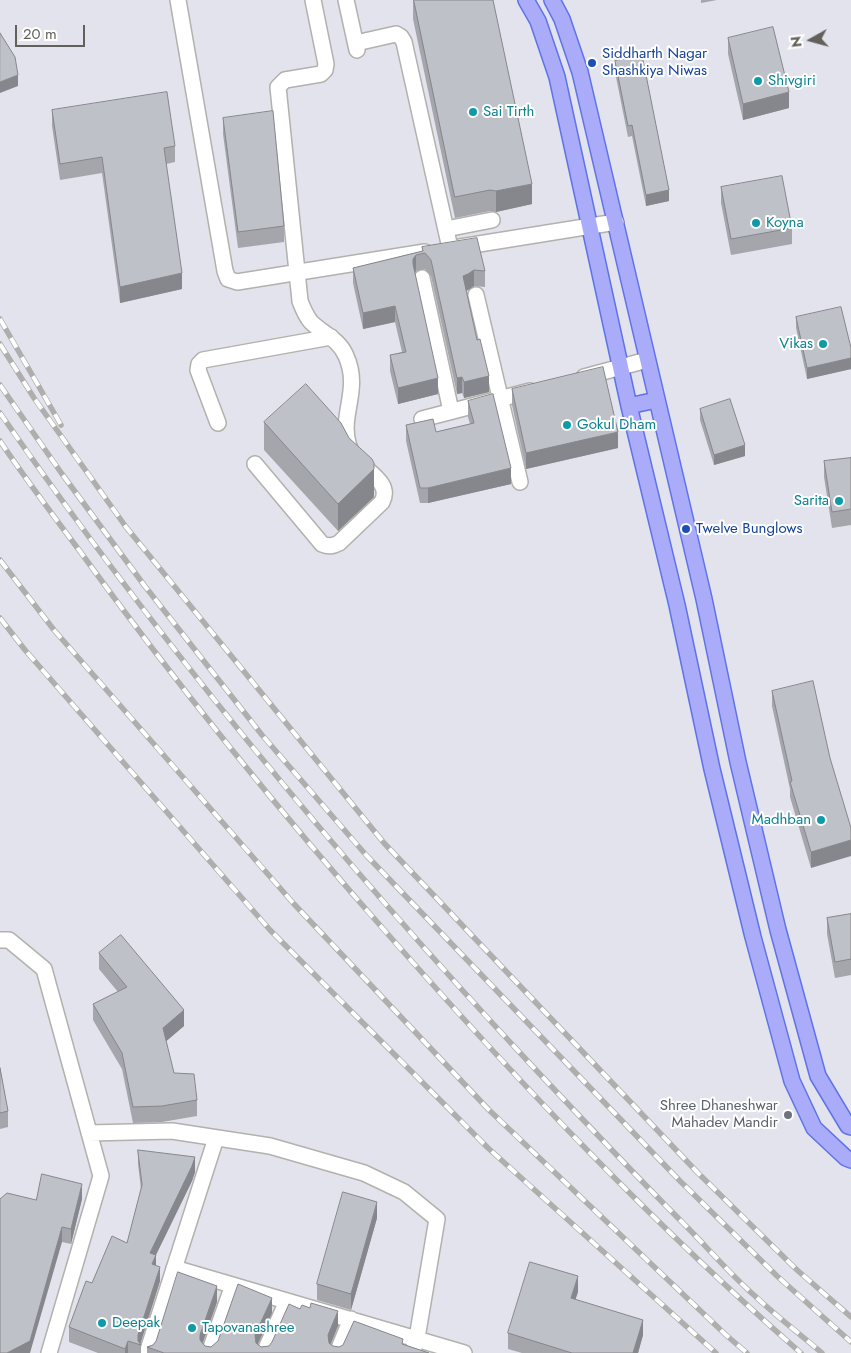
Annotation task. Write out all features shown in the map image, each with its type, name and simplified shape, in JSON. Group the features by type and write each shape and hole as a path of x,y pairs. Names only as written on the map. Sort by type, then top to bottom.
{"main road":[{"path":"526,0 538,20 557,77 628,406 677,605 712,769 753,937 792,1081 814,1128 846,1158 851,1160"},
{"path":"552,0 562,19 580,72 704,599 738,762 778,930 818,1076 851,1128"},
{"path":"557,77 580,72"},
{"path":"628,406 656,400"},
{"path":"677,605 704,599"},
{"path":"712,769 738,762"},
{"path":"753,937 778,930"},
{"path":"792,1081 818,1076"}],"street":[{"path":"178,0 225,271 228,279 237,282 616,222"},
{"path":"255,464 322,544 327,546 339,543 382,502 384,497 384,486 353,455 348,442 346,422 353,381 346,356 337,342 311,322 300,302 278,87 285,80 321,74 325,70 326,64 313,0"},
{"path":"346,0 356,46 396,34 404,42 450,248"},
{"path":"446,229 492,220"},
{"path":"422,278 451,411"},
{"path":"476,295 520,482"},
{"path":"218,423 198,370 199,364 203,360 331,337"},
{"path":"574,379 647,360"},
{"path":"422,419 546,386"},
{"path":"0,940 10,940 44,969 101,1176 49,1353"},
{"path":"89,1133 172,1131 270,1146 364,1173 404,1192 438,1219 417,1338 412,1353"},
{"path":"147,1353 216,1138"},
{"path":"174,1268 464,1353"},
{"path":"209,1353 233,1285"},
{"path":"264,1353 287,1300"},
{"path":"337,1353 351,1319"}],"building":[{"name":"Sai Tirth","path":"414,0 493,0 532,184 455,197"},
{"name":"Shivgiri","path":"773,27 789,92 743,104 728,38"},
{"path":"0,33 15,57 18,75 0,82"},
{"path":"642,55 669,190 646,195 632,125 628,126 615,61"},
{"path":"167,92 175,146 164,148 182,273 120,287 102,157 60,164 52,110"},
{"path":"273,111 284,226 238,232 223,118"},
{"name":"Koyna","path":"782,176 792,228 731,239 721,187"},
{"path":"477,238 485,271 474,270 463,276 477,340 480,339 489,376 464,382 462,377 457,378 431,260 425,253 416,255 413,259 413,264 438,378 398,388 390,355 406,352 395,306 363,313 353,268 423,251 422,247"},
{"name":"Vikas","path":"841,307 851,348 851,358 807,368 796,317"},
{"name":"Gokul Dham","path":"603,367 618,432 526,453 512,389"},
{"path":"306,384 341,423 349,438 374,463 374,469 338,504 264,422"},
{"path":"493,394 511,468 428,488 420,488 406,425 433,419 436,432 474,423 468,401"},
{"path":"730,399 745,445 714,455 700,409"},
{"name":"Sarita","path":"851,458 851,509 832,512 824,461"},
{"path":"813,681 830,758 851,828 851,840 811,852 790,782 792,781 772,691"},
{"path":"851,914 851,959 835,962 827,918"},
{"path":"121,935 184,1010 163,1028 174,1073 194,1074 197,1100 162,1106 133,1107 122,1053 93,1004 127,987 99,953"},
{"path":"0,1068 8,1111 0,1113"},
{"path":"138,1150 195,1157 150,1253 156,1255 152,1264 160,1267 138,1335 138,1341 141,1345 128,1341 125,1349 69,1327 86,1281 92,1283 112,1236 127,1243 142,1185"},
{"path":"42,1174 82,1184 71,1229 62,1227 30,1341 7,1353 0,1353 0,1199 7,1193 36,1200"},
{"path":"343,1192 377,1202 351,1294 317,1284"},
{"path":"530,1262 578,1276 571,1298 643,1320 633,1353 572,1353 508,1333"},
{"path":"178,1272 217,1286 200,1335 200,1340 205,1346 211,1347 218,1341 238,1284 272,1298 255,1335 256,1343 261,1347 269,1346 272,1342 289,1304 300,1309 302,1305 310,1308 311,1303 338,1311 328,1335 329,1343 333,1346 339,1347 343,1345 354,1321 403,1339 402,1344 429,1353 164,1353 147,1347 153,1345 156,1341"}],"railway":[{"path":"0,319 61,425"},
{"path":"0,344 34,398 126,527 384,843 698,1173 797,1270 851,1317"},
{"path":"0,385 62,474 144,585 262,735 366,855 679,1180 777,1276 851,1342"},
{"path":"0,413 61,499 189,669 324,833 393,913 536,1070 728,1270 746,1288 822,1353"},
{"path":"0,441 116,600 192,700 311,845 393,940 490,1048 641,1205 801,1353"},
{"path":"0,560 54,630 294,904 489,1110 747,1353"},
{"path":"0,618 25,650 270,930 488,1148 716,1353"}],"place":[{"name":"Siddharth Nagar Shashkiya Niwas","path":"592,63"},
{"name":"Shivgiri","path":"758,81"},
{"name":"Sai Tirth","path":"473,112"},
{"name":"Koyna","path":"756,223"},
{"name":"Vikas","path":"823,344"},
{"name":"Gokul Dham","path":"567,425"},
{"name":"Sarita","path":"839,501"},
{"name":"Twelve Bunglows","path":"686,529"},
{"name":"Madhban","path":"821,820"},
{"name":"Shree Dhaneshwar Mahadev Mandir","path":"788,1115"},
{"name":"Deepak","path":"102,1323"},
{"name":"Tapovanashree","path":"192,1328"}]}
